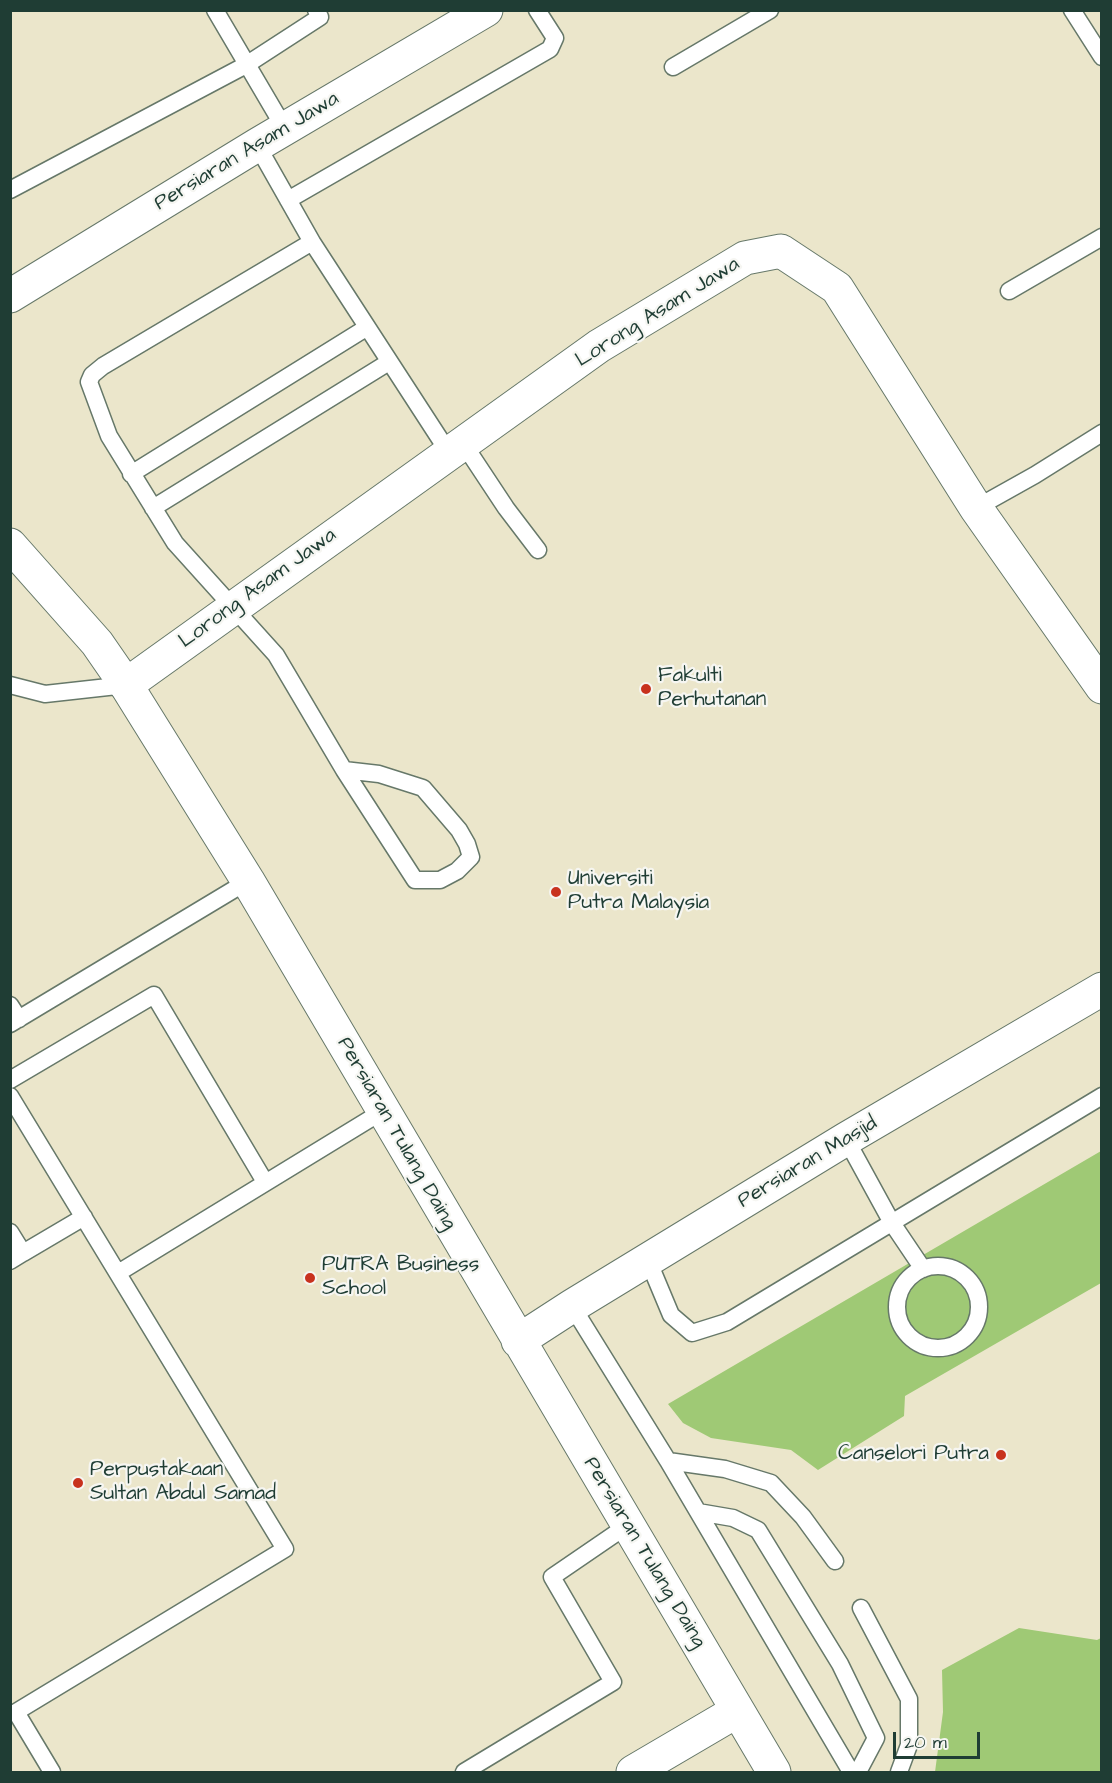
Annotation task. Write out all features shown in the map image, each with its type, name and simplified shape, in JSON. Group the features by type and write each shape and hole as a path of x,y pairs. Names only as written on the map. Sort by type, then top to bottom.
{"street":[{"name":"Persiaran Asam Jawa","path":"10,296 285,129 466,15"},
{"name":"Lorong Asam Jawa","path":"126,685 599,346 745,258 781,251 837,288 976,508 1101,687"},
{"name":"Persiaran Tulang Daing","path":"10,545 97,643 126,685 248,882 774,1773"},
{"name":"Persiaran Masjid","path":"518,1341 846,1139 1101,989"},
{"path":"633,1773 737,1711"}],"lane":[{"path":"215,10 285,129"},
{"path":"288,200 550,49 555,38 537,10"},
{"path":"674,67 770,10"},
{"path":"1072,10 1101,57"},
{"path":"10,190 246,64 323,13"},
{"path":"257,145 312,242 389,362 538,550"},
{"path":"1010,291 1101,237"},
{"path":"312,242 103,366 92,375 89,382 109,436 175,543 276,655 344,770 415,880 440,880 456,871 471,857 459,830 423,788 379,774 344,770"},
{"path":"131,474 366,328"},
{"path":"153,508 389,362"},
{"path":"976,508 1035,475 1101,433"},
{"path":"10,685 45,694 126,685"},
{"path":"13,1016 248,882"},
{"path":"10,1080 154,995 265,1182"},
{"path":"10,1096 285,1549 13,1714 52,1773"},
{"path":"648,1260 671,1315 692,1333 727,1322 1101,1096"},
{"path":"118,1273 382,1110"},
{"path":"846,1139 892,1223 923,1269"},
{"path":"10,1232 17,1257 84,1217"},
{"path":"936,1266 951,1268 963,1275 973,1286 978,1298 978,1313 974,1326 965,1337 953,1345 941,1348 928,1347 916,1342 906,1334 900,1322 897,1310 898,1298 903,1286 923,1269 936,1266"},
{"path":"572,1306 668,1461 851,1773"},
{"path":"668,1461 725,1469 771,1483 803,1517 835,1560"},
{"path":"698,1512 733,1518 758,1530 840,1664 876,1738 858,1773"},
{"path":"464,1773 614,1682 552,1576 628,1525"},
{"path":"861,1608 909,1699 909,1745 899,1773"}],"green space":[{"path":"1101,1151 1101,1283 905,1396 904,1416 818,1470 791,1450 711,1438 683,1423 668,1404"},
{"path":"1019,1628 1097,1640 1101,1638 1101,1772 935,1772 943,1712 942,1670"}],"place":[{"name":"Fakulti Perhutanan","path":"646,689"},
{"name":"Universiti Putra Malaysia","path":"556,892"},
{"name":"PUTRA Business School","path":"310,1278"},
{"name":"Canselori Putra","path":"1001,1455"},
{"name":"Perpustakaan Sultan Abdul Samad","path":"78,1483"}]}
